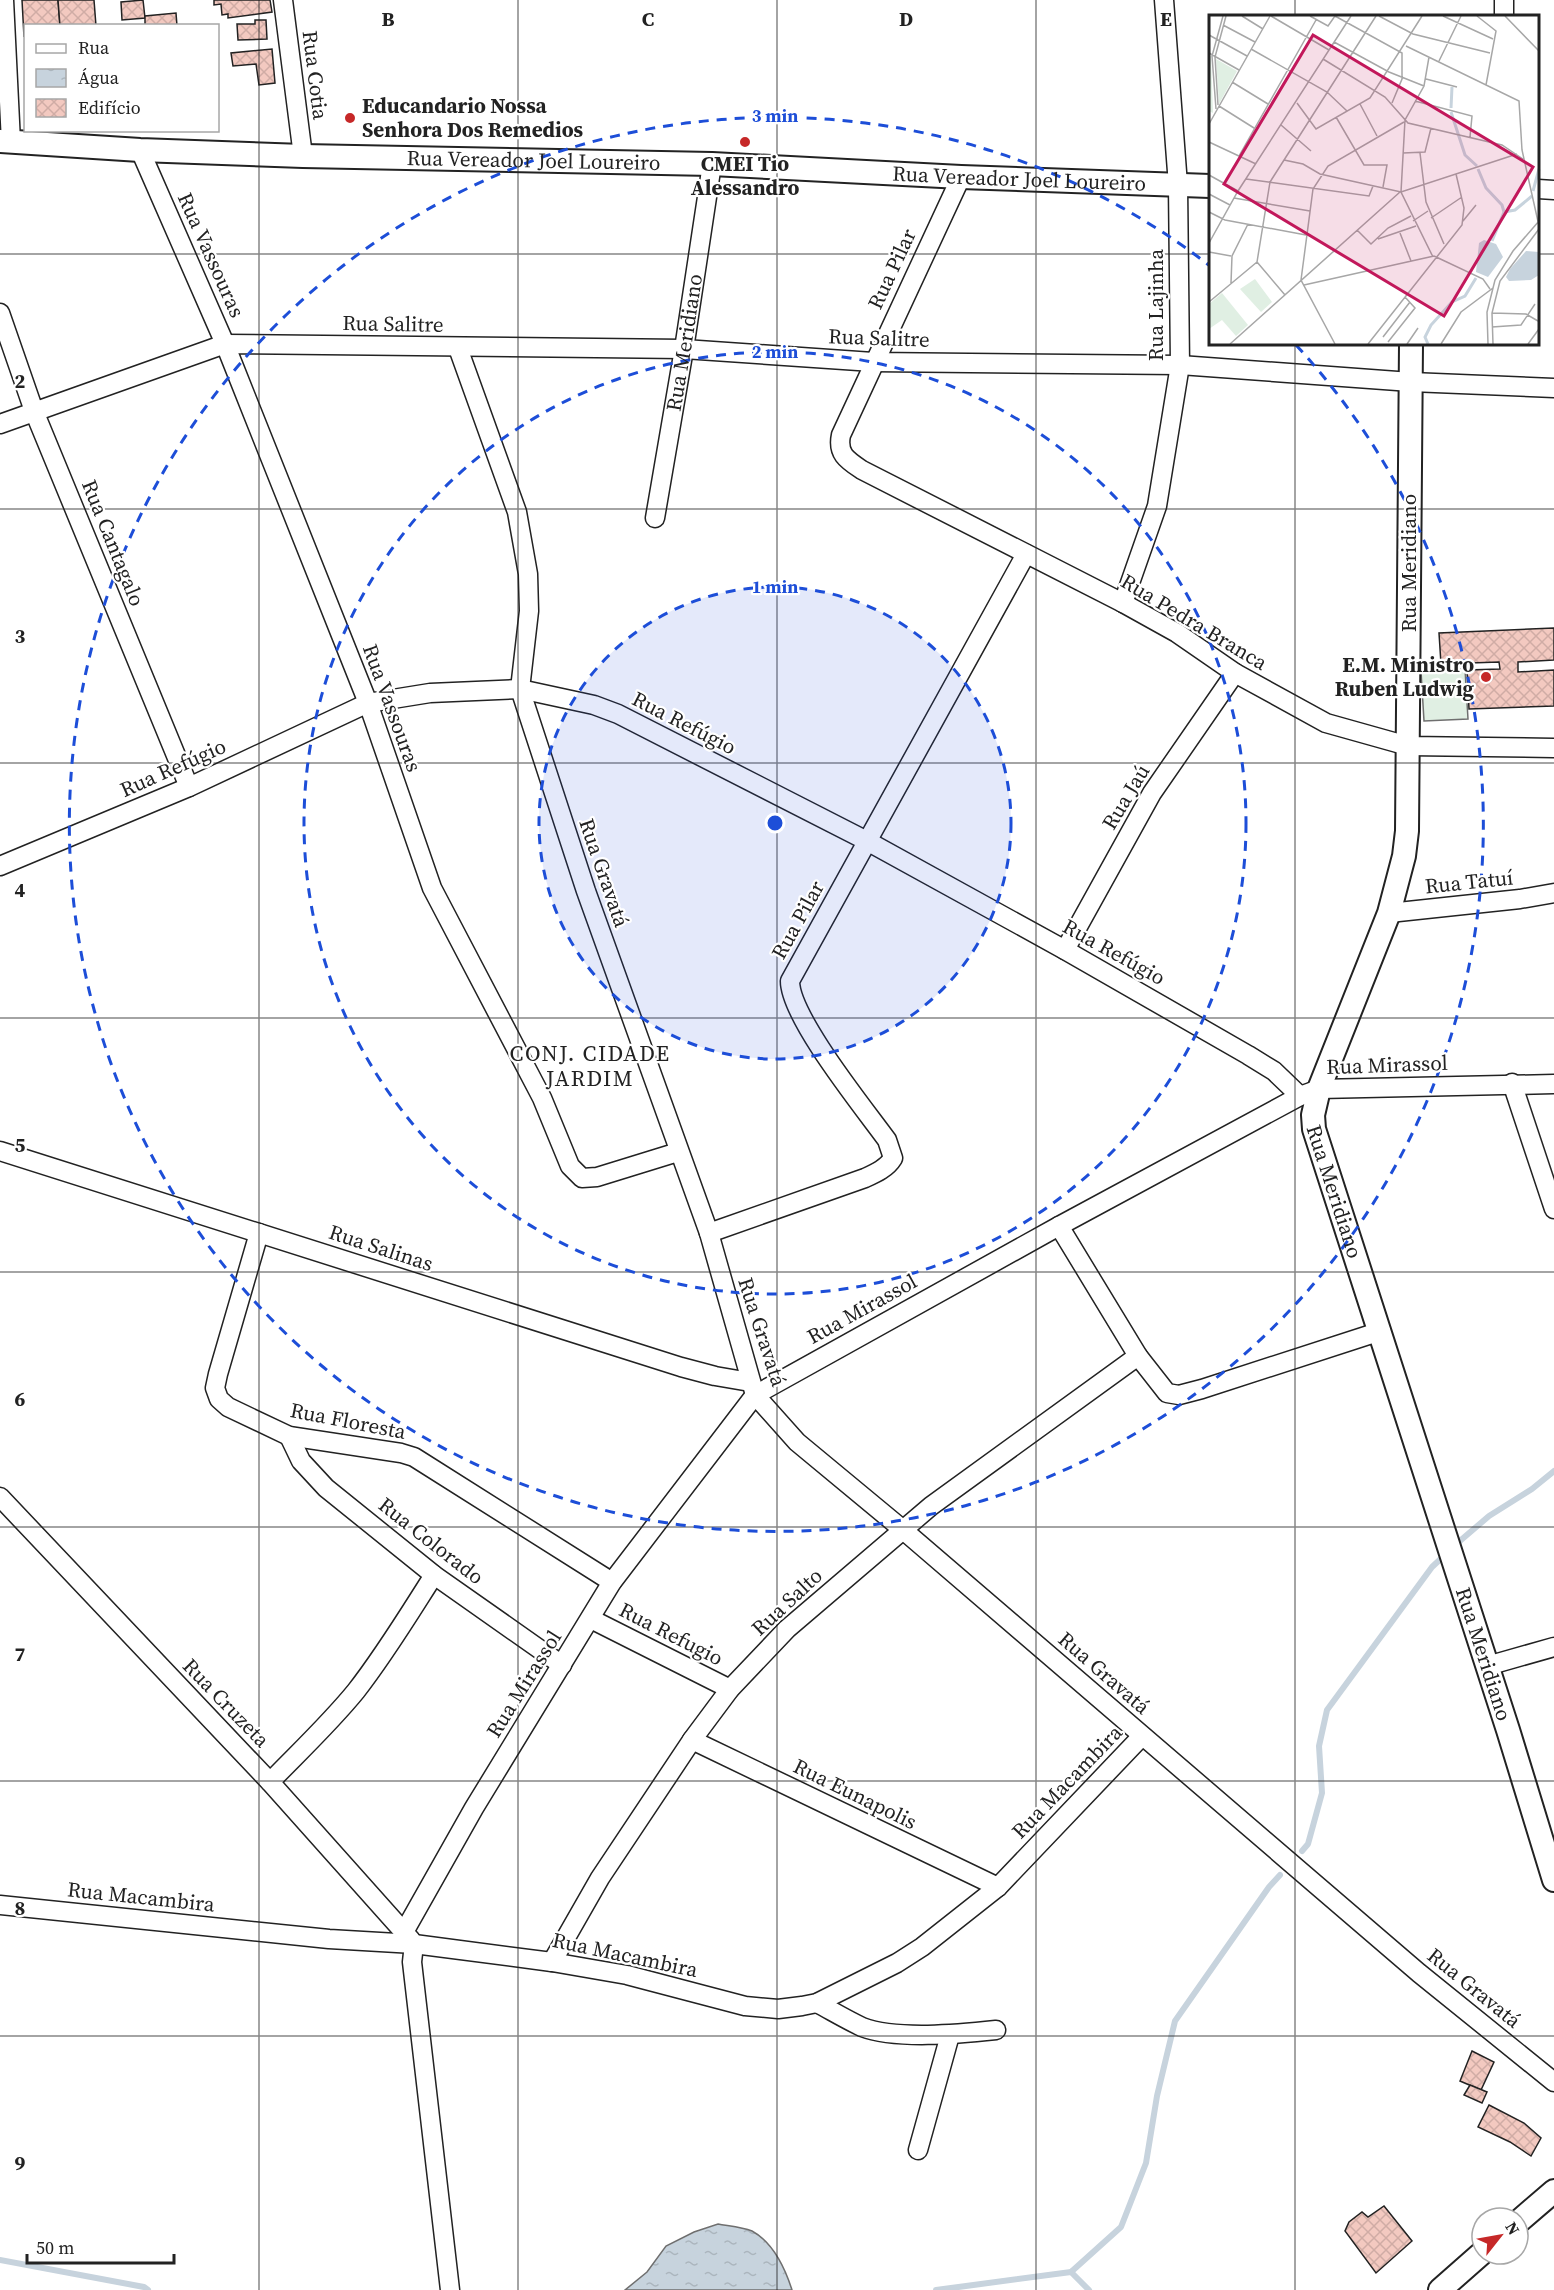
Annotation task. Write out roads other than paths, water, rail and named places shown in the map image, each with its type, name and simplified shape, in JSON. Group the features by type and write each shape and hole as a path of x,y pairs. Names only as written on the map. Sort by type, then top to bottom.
{"street":[{"path":"4,0 6,141"},
{"name":"Rua Cotia","path":"283,0 303,156"},
{"name":"Rua Lajinha","path":"1123,603 1157,506 1180,365 1178,185 1164,0"},
{"name":"Rua Vereador Joel Loureiro","path":"6,141 140,150 303,156 712,164 961,177 1209,186"},
{"name":"Rua Vassouras","path":"140,150 225,344 368,704 432,888 542,1098 574,1172 582,1178 597,1176 678,1152"},
{"name":"Rua Meridiano","path":"655,518 712,164"},
{"name":"Rua Pilar","path":"840,447 841,435 873,362 961,177"},
{"path":"1539,189 1554,190"},
{"name":"Rua Cantagalo","path":"0,313 34,411 189,787"},
{"name":"Rua Salitre","path":"0,424 225,344 684,349 873,362 1180,365 1411,382 1554,388"},
{"name":"Rua Meridiano","path":"1411,345 1407,831 1404,856 1389,913 1309,1093 1318,1146 1381,1331 1554,1880"},
{"name":"Rua Gravatá","path":"458,348 517,512 528,574 529,610 520,689 585,891 709,1233 752,1388 797,1442 902,1529 1419,1973 1554,2082"},
{"name":"Rua Pedra Branca","path":"840,447 842,455 862,470 1123,603 1177,633 1235,673 1326,723 1408,746 1554,747"},
{"name":"Rua Pilar","path":"709,1233 865,1178 890,1163 893,1158 887,1140 795,1005 790,991 790,981 1026,554"},
{"name":"Rua Jaú","path":"1065,950 1152,793 1235,673"},
{"name":"Rua Refúgio","path":"0,866 189,787 368,704 430,693 474,689 520,689 594,705 618,714 867,841 1248,1054 1309,1093"},
{"name":"Rua Tatuí","path":"1389,913 1520,899 1554,893"},
{"path":"1512,1083 1554,1209"},
{"name":"Rua Mirassol","path":"409,1938 474,1808 612,1582 752,1388 1309,1093 1554,1083"},
{"name":"Rua Salinas","path":"0,1151 752,1388"},
{"path":"1059,1226 1138,1356 1167,1394 1179,1395 1381,1331"},
{"name":"Rua Floresta","path":"259,1233 218,1374 215,1388 219,1399 228,1407 289,1436 414,1456 612,1582"},
{"name":"Rua Salto","path":"552,1962 600,1878 692,1740 730,1689 787,1629 902,1529 952,1489 1138,1356"},
{"name":"Rua Colorado","path":"289,1436 301,1461 326,1488 434,1575 562,1665"},
{"name":"Rua Cruzeta","path":"0,1497 270,1782 409,1938"},
{"path":"270,1782 339,1712 361,1685 434,1575"},
{"name":"Rua Refugio","path":"591,1619 730,1689"},
{"path":"1487,1666 1554,1647"},
{"name":"Rua Macambira","path":"0,1905 329,1939 409,1938 657,1982 745,2006 778,2009 817,2003 897,1963 922,1947 998,1887 1143,1736"},
{"name":"Rua Eunapolis","path":"692,1740 998,1887"},
{"path":"409,1938 450,2290"},
{"path":"817,2003 862,2026 880,2032 950,2035 996,2030"},
{"path":"918,2150 950,2035"},
{"path":"1530,2212 1554,2191"},
{"path":"1440,2290 1470,2264"}],"water":[{"path":"718,2224 752,2231 767,2242 778,2257 792,2290 625,2290 647,2272 666,2246 694,2232"}],"waterway":[{"path":"1454,1546 1489,1516 1532,1489 1554,1471"},
{"path":"1302,1851 1308,1844 1322,1793 1319,1746 1327,1710 1432,1567 1447,1553"},
{"path":"936,2290 1071,2272 1121,2227 1146,2163 1157,2096 1175,2021 1269,1887 1280,1875"},
{"path":"0,2260 144,2287 148,2290"},
{"path":"1071,2272 1089,2290"}],"place":[{"name":"Educandario Nossa Senhora Dos Remedios","path":"350,118"},
{"name":"CMEI Tio Alessandro","path":"745,142"},
{"name":"E.M. Ministro Ruben Ludwig","path":"1486,677"}],"district":[{"name":"CONJ. CIDADE JARDIM","path":"590,1066"}]}
